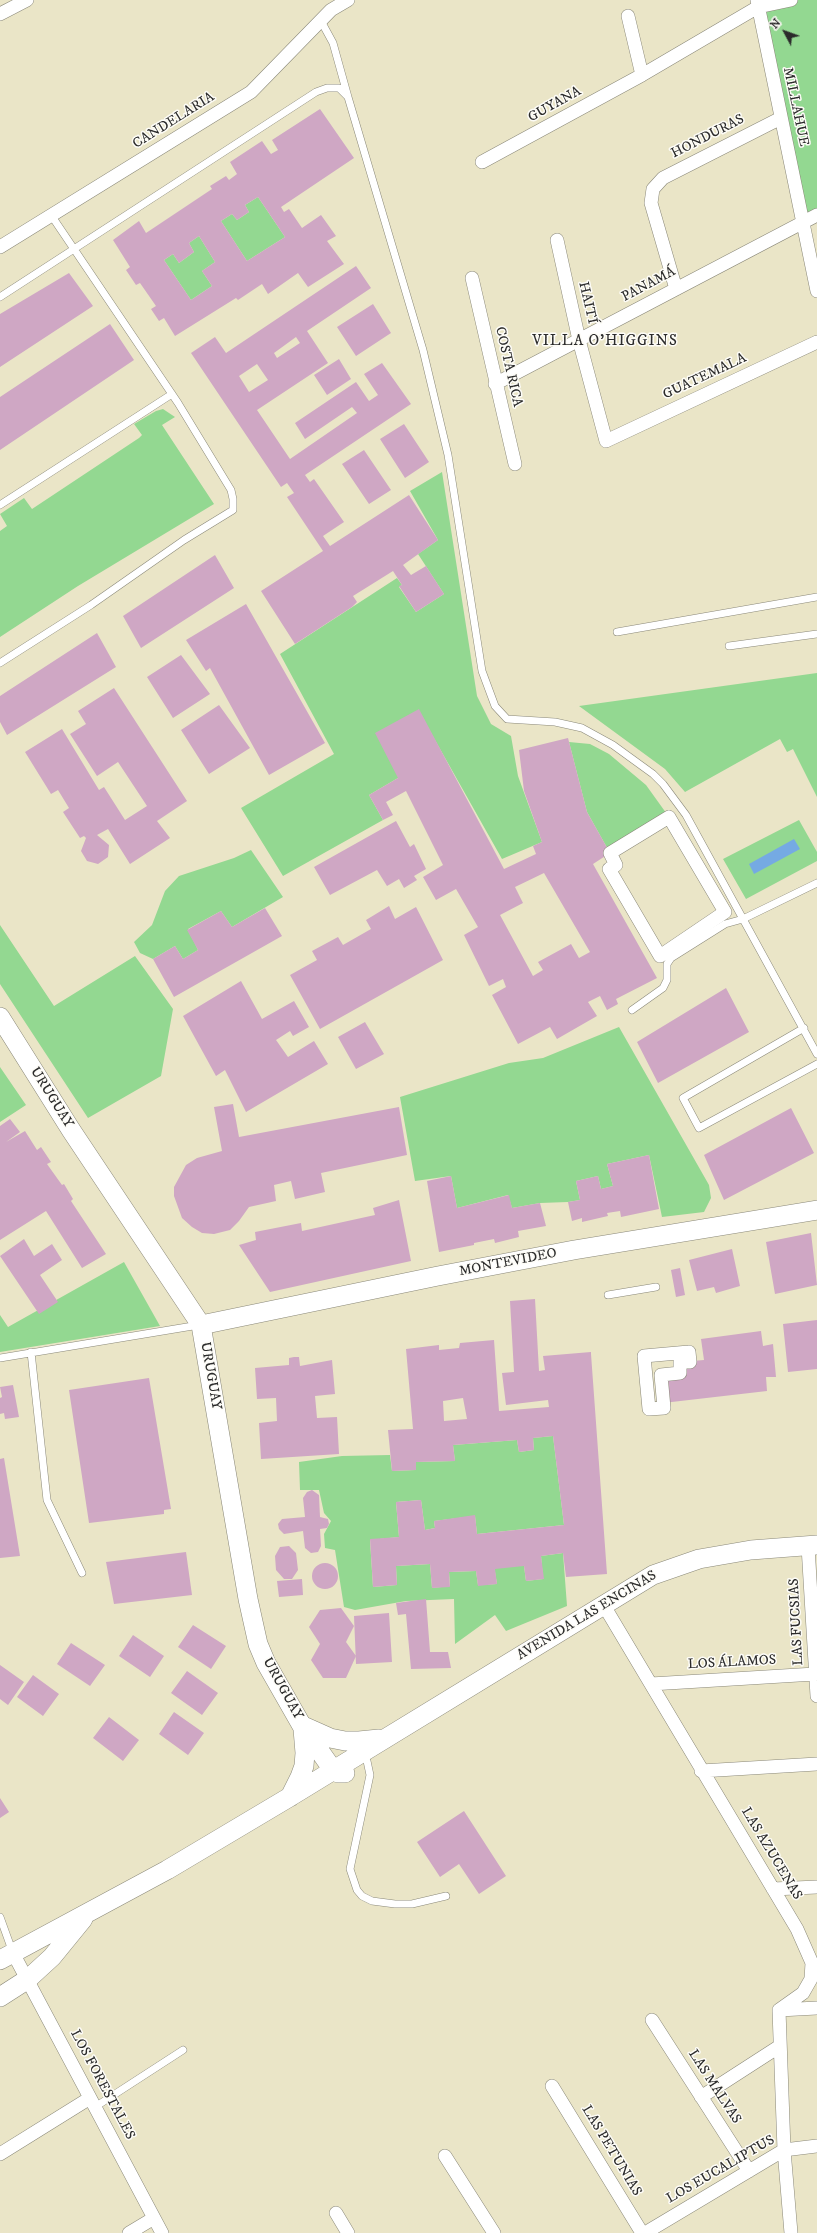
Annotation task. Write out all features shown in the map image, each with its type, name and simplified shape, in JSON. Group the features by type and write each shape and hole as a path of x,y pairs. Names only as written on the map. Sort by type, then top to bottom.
{"main road":[{"name":"URUGUAY","path":"0,1017 71,1130 201,1325 254,1626 262,1653 302,1726 337,1776"},
{"name":"MONTEVIDEO","path":"201,1325 438,1276 574,1250 817,1210"},
{"name":"AVENIDA LAS ENCINAS","path":"238,1828 277,1818 337,1776 392,1734 603,1604 653,1575 699,1559 751,1550 813,1545"},
{"path":"302,1726 330,1738 345,1741 359,1741 392,1734"},
{"path":"288,1798 300,1778 304,1766 305,1739 302,1726"},
{"name":"AVENIDA LAS ENCINAS","path":"7,1956 88,1913 288,1798 367,1761 386,1746 392,1734"},
{"name":"AVENIDA LAS ENCINAS","path":"0,1997 28,1980 52,1957 88,1913"}],"street":[{"path":"0,14 27,0"},
{"name":"CANDELARIA","path":"0,247 251,92 331,10 348,0"},
{"name":"GUYANA","path":"482,162 642,75 758,4 791,0"},
{"name":"MILLAHUE","path":"758,4 817,291"},
{"path":"628,16 642,75"},
{"name":"HONDURAS","path":"676,289 651,203 653,189 663,178 781,118"},
{"name":"PANAMÁ","path":"495,384 817,215"},
{"name":"HAITÍ","path":"557,240 579,340 606,441"},
{"name":"COSTA RICA","path":"472,278 495,384 515,464"},
{"name":"GUATEMALA","path":"606,441 817,342"},
{"path":"669,817 725,912 660,956 609,869 616,865 610,853 669,817"},
{"path":"689,1352 690,1362 680,1362 680,1373 661,1375 664,1408 649,1410 644,1356 689,1352"},
{"name":"LAS FUCSIAS","path":"813,1545 817,1696"},
{"name":"LAS AZUCENAS","path":"603,1604 701,1771 797,1929 812,1964 811,1979 803,1993 779,2010"},
{"name":"LOS ÁLAMOS","path":"651,1684 816,1674"},
{"path":"701,1771 817,1764"},
{"path":"773,1889 817,1887"},
{"name":"LOS FORESTALES","path":"7,1956 28,1980 162,2233"},
{"path":"791,2233 784,2150 779,2010 817,2008"},
{"name":"LAS MALVAS","path":"652,2020 749,2171"},
{"path":"701,2096 780,2046"},
{"name":"LAS PETUNIAS","path":"552,2086 644,2233"},
{"path":"0,2154 93,2102"},
{"name":"LOS EUCALIPTUS","path":"644,2233 784,2150 817,2146"},
{"path":"445,2156 494,2233"},
{"path":"336,2213 348,2233"},
{"path":"129,2233 154,2218"}],"lane":[{"path":"321,21 333,43 423,350 448,455 482,671 495,706 507,719 555,722 582,728 613,745 653,774 673,796 686,816 817,1054"},
{"path":"0,297 316,92 327,88 339,88 348,97"},
{"path":"0,663 91,605 184,540 233,510 231,490 172,394 51,215"},
{"path":"0,505 172,394"},
{"path":"616,632 817,597"},
{"path":"729,646 817,634"},
{"path":"632,1010 663,988 667,980 667,964 671,958 725,924 743,919 817,883"},
{"path":"804,1028 684,1098 699,1128 817,1064"},
{"path":"608,1295 656,1287"},
{"path":"0,1358 201,1325"},
{"path":"31,1352 47,1500 82,1574"},
{"path":"367,1761 370,1775 350,1869 357,1890 362,1896 372,1902 395,1904 412,1904 446,1896"},
{"path":"0,1917 7,1956"},
{"path":"93,2102 182,2050"}],"green space":[{"path":"791,0 817,0 817,215 802,223 758,7"},
{"path":"258,197 285,237 247,261 221,221 232,214 237,220 249,212 245,205"},
{"path":"199,236 215,262 202,271 212,286 191,300 164,260 173,254 179,263 194,252 189,243"},
{"path":"163,409 175,417 162,425 214,504 78,586 0,637 0,531 7,526 0,514 24,498 32,509 139,438 142,435 134,424 156,411"},
{"path":"442,472 477,696 491,724 511,736 518,776 542,842 502,859 418,710 398,778 369,795 383,820 283,876 241,808 334,754 280,654 397,578 402,585 399,587 416,612 444,594 418,554 438,540 410,491"},
{"path":"817,673 817,797 793,749 787,752 780,739 685,792 665,769 579,706"},
{"path":"569,742 590,744 609,754 646,785 669,817 610,853 587,812"},
{"path":"799,820 817,852 817,861 746,899 723,859"},
{"path":"251,850 283,897 232,927 221,911 188,929 198,950 183,959 175,946 153,959 140,953 134,942 152,925 165,891 179,876 234,858"},
{"path":"0,925 54,1006 135,956 173,1009 161,1076 88,1118 0,984"},
{"path":"619,1027 709,1185 711,1198 704,1212 662,1217 649,1155 607,1164 613,1186 601,1189 598,1176 576,1181 580,1200 568,1202 540,1203 512,1208 508,1195 457,1208 451,1176 415,1181 400,1097 509,1063 543,1058"},
{"path":"0,1067 26,1105 0,1122"},
{"path":"124,1262 160,1326 0,1352 0,1315 8,1327"},
{"path":"553,1436 564,1525 477,1534 475,1516 434,1521 435,1528 425,1530 421,1500 396,1502 399,1537 370,1540 373,1587 397,1585 396,1566 430,1564 432,1588 450,1586 449,1572 476,1571 478,1585 497,1584 494,1566 524,1566 526,1581 543,1579 541,1556 563,1553 567,1606 506,1631 495,1615 455,1644 454,1599 406,1601 355,1610 344,1607 335,1550 325,1548 324,1534 331,1521 324,1513 319,1490 300,1490 299,1462 342,1456 390,1455 392,1471 415,1470 416,1462 455,1461 453,1445 517,1440 519,1452 534,1450 533,1438"}],"water":[{"path":"794,839 800,849 754,874 749,864"}],"building":[{"path":"320,109 354,158 281,207 284,212 289,209 302,228 321,215 336,236 327,241 344,264 308,287 298,273 268,294 262,284 238,300 236,298 175,336 164,318 159,321 151,309 156,306 140,283 136,285 126,270 130,267 113,240 139,221 146,233 212,189 210,186 226,176 229,180 237,174 230,162 262,141 271,154 278,150 272,140","holes":["258,197 285,237 247,261 221,221 232,214 237,220 249,212 245,205","199,236 215,262 202,271 212,286 191,300 164,260 173,254 179,263 194,252 189,243"]},
{"path":"356,266 371,288 307,331 328,363 257,410 290,459 357,413 352,407 305,439 295,423 356,382 369,401 378,395 364,374 382,363 411,404 305,475 310,482 314,479 344,522 323,536 330,546 409,495 438,540 403,565 411,575 426,566 444,594 416,612 399,586 402,585 393,571 353,596 357,602 352,607 295,644 261,591 323,551 287,497 294,493 287,483 281,487 191,353 215,337 226,353","holes":["296,337 300,343 277,358 274,353","257,364 268,380 249,392 239,376"]},
{"path":"69,273 93,306 0,367 0,314"},
{"path":"373,304 391,333 356,356 337,327"},
{"path":"110,324 134,360 0,450 0,397"},
{"path":"339,359 351,379 327,395 314,375"},
{"path":"404,424 429,462 405,478 380,439"},
{"path":"364,450 391,490 369,504 342,464"},
{"path":"215,555 234,588 141,648 123,616"},
{"path":"246,604 325,743 269,775 210,668 206,671 186,640"},
{"path":"97,633 116,667 7,735 0,722 0,696"},
{"path":"181,655 210,694 173,718 147,677"},
{"path":"114,688 187,801 157,821 170,838 130,864 108,829 97,835 109,845 108,857 98,864 87,861 81,851 86,838 84,836 80,838 63,812 69,808 58,790 51,794 25,752 62,729 99,790 104,787 125,820 147,806 118,762 97,776 70,734 86,724 78,711"},
{"path":"219,705 250,748 209,774 181,730"},
{"path":"419,709 504,869 536,854 533,846 542,842 524,791 519,750 568,738 587,812 610,853 593,864 657,978 616,999 618,1004 607,1010 600,996 588,1002 597,1016 557,1039 550,1027 518,1044 492,995 506,987 503,979 489,986 464,935 478,927 456,889 436,900 423,877 443,865 406,791 386,802 393,815 383,820 369,795 398,778 375,733","holes":["544,873 590,952 579,958 571,944 538,962 543,970 533,976 500,915 523,903 515,887"]},
{"path":"396,821 410,847 414,844 426,869 414,876 417,880 404,888 399,879 387,886 377,870 330,895 314,867"},
{"path":"389,906 395,919 416,907 443,960 320,1029 290,975 317,960 312,951 338,937 343,945 371,929 366,920"},
{"path":"265,908 282,936 174,997 153,959 175,946 183,959 198,950 187,930 221,911 232,927"},
{"path":"241,981 262,1019 294,1001 309,1027 293,1036 290,1031 276,1040 288,1057 314,1041 328,1064 246,1112 225,1070 216,1076 183,1016"},
{"path":"726,988 749,1032 658,1083 637,1042"},
{"path":"365,1022 384,1054 356,1069 338,1037"},
{"path":"233,1104 239,1137 399,1107 407,1155 321,1173 325,1192 295,1199 291,1181 274,1185 276,1201 249,1207 239,1221 230,1230 214,1234 202,1233 182,1218 174,1196 174,1187 186,1165 197,1158 222,1151 214,1107"},
{"path":"791,1108 814,1153 724,1200 704,1155"},
{"path":"10,1119 20,1132 6,1142 25,1131 37,1150 41,1147 51,1162 47,1164 62,1185 64,1184 73,1199 71,1201 106,1254 82,1268 46,1211 0,1240 0,1126"},
{"path":"649,1155 659,1209 621,1217 620,1211 607,1213 608,1216 582,1222 582,1218 572,1221 568,1202 580,1200 576,1181 598,1176 601,1189 613,1186 607,1164"},
{"path":"451,1176 457,1208 509,1195 512,1208 540,1203 546,1226 518,1231 519,1237 495,1243 494,1239 474,1243 474,1245 439,1252 427,1181"},
{"path":"399,1200 411,1261 270,1292 239,1245 256,1240 255,1232 301,1223 302,1231 375,1215 373,1208"},
{"path":"811,1233 817,1285 775,1294 766,1242"},
{"path":"24,1239 34,1256 52,1244 62,1260 40,1275 58,1302 39,1314 0,1256"},
{"path":"732,1249 740,1286 716,1293 714,1287 697,1291 689,1260"},
{"path":"680,1268 685,1295 676,1297 671,1270"},
{"path":"535,1299 539,1371 545,1370 543,1356 591,1352 607,1574 566,1577 563,1553 541,1556 544,1579 526,1581 524,1566 495,1569 497,1584 478,1586 476,1571 449,1572 450,1587 432,1588 430,1564 396,1566 397,1585 373,1587 370,1539 399,1537 396,1502 421,1500 425,1530 435,1528 434,1521 475,1515 477,1534 564,1525 553,1436 533,1438 534,1450 519,1452 517,1440 453,1445 455,1461 416,1462 416,1470 392,1471 388,1430 413,1429 406,1349 439,1345 439,1350 459,1348 460,1343 494,1340 499,1411 549,1407 548,1400 506,1405 502,1373 514,1372 510,1301","holes":["463,1398 467,1419 444,1421 443,1401"]},
{"path":"817,1320 817,1369 788,1372 783,1324"},
{"path":"761,1331 763,1346 773,1344 776,1377 766,1377 767,1391 663,1403 661,1375 680,1373 680,1362 704,1360 701,1339"},
{"path":"299,1357 300,1366 332,1360 335,1394 315,1396 317,1418 337,1417 339,1454 261,1459 259,1423 277,1421 276,1398 257,1399 255,1368 289,1365 289,1358"},
{"path":"149,1378 171,1509 164,1510 164,1514 89,1523 69,1390"},
{"path":"13,1385 19,1417 5,1419 4,1413 0,1414 0,1398 2,1397 0,1387"},
{"path":"4,1458 20,1556 0,1558 0,1459"},
{"path":"312,1490 319,1495 320,1517 328,1519 329,1524 327,1528 320,1529 321,1546 318,1552 311,1553 305,1548 303,1531 284,1534 279,1529 278,1524 282,1519 305,1517 303,1498 307,1492"},
{"path":"289,1546 296,1553 298,1570 292,1579 284,1579 276,1570 275,1556 280,1547"},
{"path":"186,1552 192,1595 114,1604 106,1562"},
{"path":"325,1563 334,1567 338,1576 334,1585 325,1589 316,1585 312,1576 316,1567"},
{"path":"302,1579 303,1595 279,1597 277,1581"},
{"path":"426,1599 430,1652 448,1652 451,1668 411,1669 406,1614 398,1615 396,1603"},
{"path":"341,1608 354,1626 346,1642 356,1656 346,1678 323,1678 311,1660 320,1644 309,1627 320,1610"},
{"path":"389,1613 392,1662 356,1664 354,1616"},
{"path":"193,1625 226,1646 211,1669 178,1647"},
{"path":"133,1635 164,1656 150,1677 119,1656"},
{"path":"71,1643 105,1665 90,1686 57,1664"},
{"path":"0,1665 24,1682 8,1705 0,1699"},
{"path":"187,1671 218,1693 202,1715 171,1693"},
{"path":"33,1675 59,1694 43,1716 17,1697"},
{"path":"174,1712 204,1733 188,1755 159,1734"},
{"path":"109,1717 139,1740 123,1761 93,1738"},
{"path":"0,1798 9,1812 0,1818"},
{"path":"464,1811 506,1876 479,1894 459,1864 440,1877 417,1842"}],"district":[{"name":"VILLA O'HIGGINS","path":"605,342"}]}
